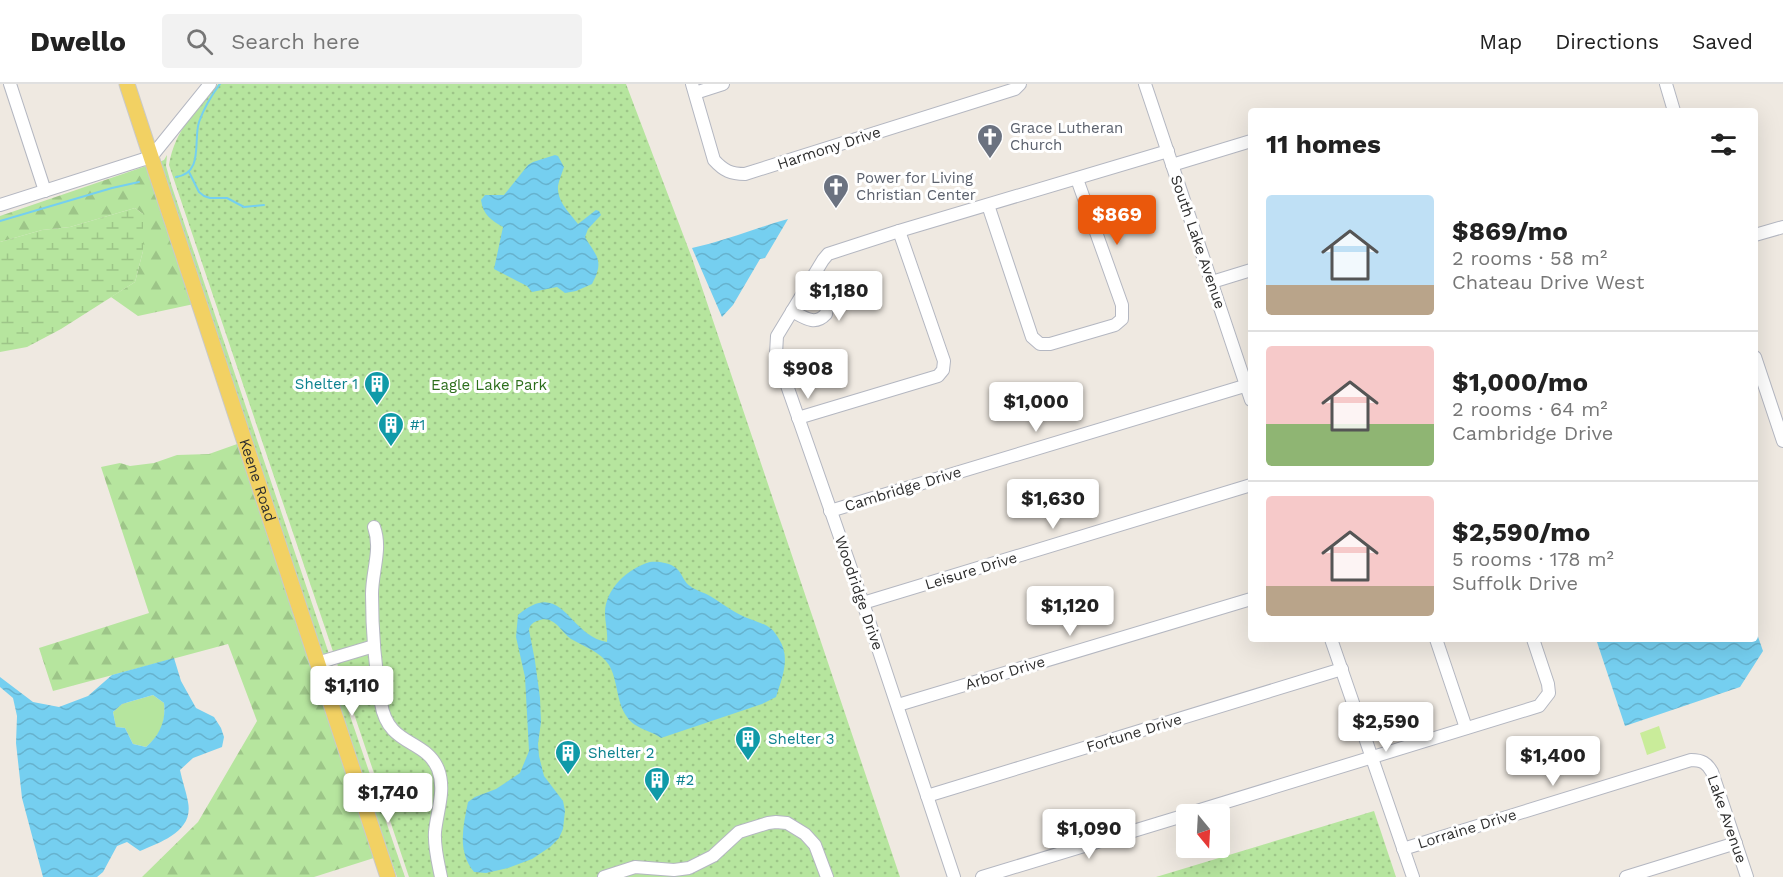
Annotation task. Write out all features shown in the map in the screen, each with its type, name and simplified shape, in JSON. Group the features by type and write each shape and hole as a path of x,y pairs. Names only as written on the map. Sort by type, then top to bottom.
{"main road":[{"name":"Keene Road","path":"126,84 388,877"}],"street":[{"path":"10,84 45,191"},
{"path":"0,205 151,157 210,84"},
{"path":"693,88 723,84"},
{"name":"Harmony Drive","path":"693,88 714,160 732,174 745,174 1015,89 1020,84"},
{"name":"South Lake Avenue","path":"1145,84 1248,385"},
{"path":"1666,84 1673,108"},
{"path":"1172,165 1248,142"},
{"name":"Woodridge Drive","path":"954,877 898,705 776,354 777,336 828,254 1168,151"},
{"path":"988,205 1032,337 1040,344 1050,344 1115,325 1122,319 1122,305 1077,179"},
{"path":"1758,234 1783,228"},
{"path":"798,418 938,376 943,370 944,362 899,231"},
{"path":"1212,282 1248,271"},
{"path":"792,311 810,321 820,319 826,314 827,304 806,288"},
{"path":"1758,366 1783,441"},
{"name":"Cambridge Drive","path":"830,511 1248,385"},
{"name":"Leisure Drive","path":"863,603 1248,487"},
{"path":"374,527 378,539 372,593 374,646 381,706 385,719 396,735 428,754 439,771 442,784 435,833 441,877"},
{"name":"Arbor Drive","path":"898,705 1248,600"},
{"path":"1332,642 1413,877"},
{"path":"1437,642 1466,728"},
{"path":"1223,804 1539,706 1549,693 1534,642"},
{"path":"317,663 374,646"},
{"name":"Fortune Drive","path":"927,796 1342,669"},
{"name":"Lorraine Drive","path":"1403,849 1691,760 1704,762"},
{"name":"Lake Avenue","path":"1704,762 1713,772 1747,877"},
{"path":"982,877 1176,818"},
{"path":"604,877 635,867 674,870 688,868 713,856 739,832 776,822 787,823 805,834 815,845 827,877"},
{"path":"1626,877 1736,843"}],"green space":[{"name":"Eagle Lake Park","path":"218,84 626,84 692,258 900,877 409,877 169,165 181,131"},
{"path":"167,155 166,166 171,184 329,654 319,657 157,163 164,160"},
{"path":"149,165 194,304 138,316 111,297 135,282 143,251 143,214 135,208 70,227 42,230 0,242 0,216"},
{"path":"135,208 143,214 143,251 135,282 61,329 27,347 0,352 0,242 42,230 70,227"},
{"path":"240,443 377,857 314,877 142,877 198,822 257,721 228,644 53,691 39,648 149,613 101,467 120,463 130,466 154,463 177,455 209,454"},
{"path":"332,663 405,877 397,877 389,854 385,855 322,666"},
{"path":"153,695 164,703 161,728 146,747 133,744 125,728 116,727 113,712 122,704"},
{"path":"1659,726 1666,748 1647,755 1640,733"},
{"path":"1374,811 1396,877 1156,877 1219,858 1230,858 1230,855"}],"water":[{"path":"555,155 564,167 558,184 558,192 567,211 578,224 596,210 601,215 588,229 585,237 598,259 598,269 592,284 576,291 565,293 557,287 532,292 527,286 494,269 503,227 488,216 481,200 485,195 504,195 528,165"},
{"path":"788,219 765,258 760,259 733,305 722,317 692,248"},
{"path":"650,562 670,564 679,571 692,588 773,631 783,646 785,661 776,697 762,704 661,738 634,724 627,717 621,705 612,671 606,660 571,639 556,624 543,619 534,623 529,630 540,698 539,756 544,776 563,801 565,811 563,829 559,838 550,847 532,859 486,873 474,872 463,847 463,830 468,802 496,789 520,773 529,751 525,677 516,637 518,615 533,605 545,602 556,605 594,638 607,642 606,604 613,588 626,574"},
{"path":"1758,637 1763,651 1740,687 1625,726 1597,642 1758,642"},
{"path":"174,658 181,681 196,708 214,717 221,728 224,737 222,747 193,758 180,770 189,812 186,821 174,834 140,851 127,842 117,846 103,872 97,877 43,877 22,798 16,743 17,716 13,698 0,687 0,677 33,702 59,707 88,696 112,675","holes":["153,695 164,703 161,727 146,747 133,744 125,728 116,727 113,712 122,704"]}],"waterway":[{"path":"176,177 185,174 194,163 199,122 220,84"},
{"path":"189,172 199,192 204,196 227,198 244,207 264,205"},
{"path":"0,221 139,182"}],"place":[{"name":"Grace Lutheran Church","path":"990,160"},
{"name":"Power for Living Christian Center","path":"836,210"},
{"name":"Shelter 1","path":"377,407"},
{"name":"#1","path":"391,448"},
{"name":"Shelter 3","path":"748,762"},
{"name":"Shelter 2","path":"568,776"},
{"name":"#2","path":"657,803"}]}
